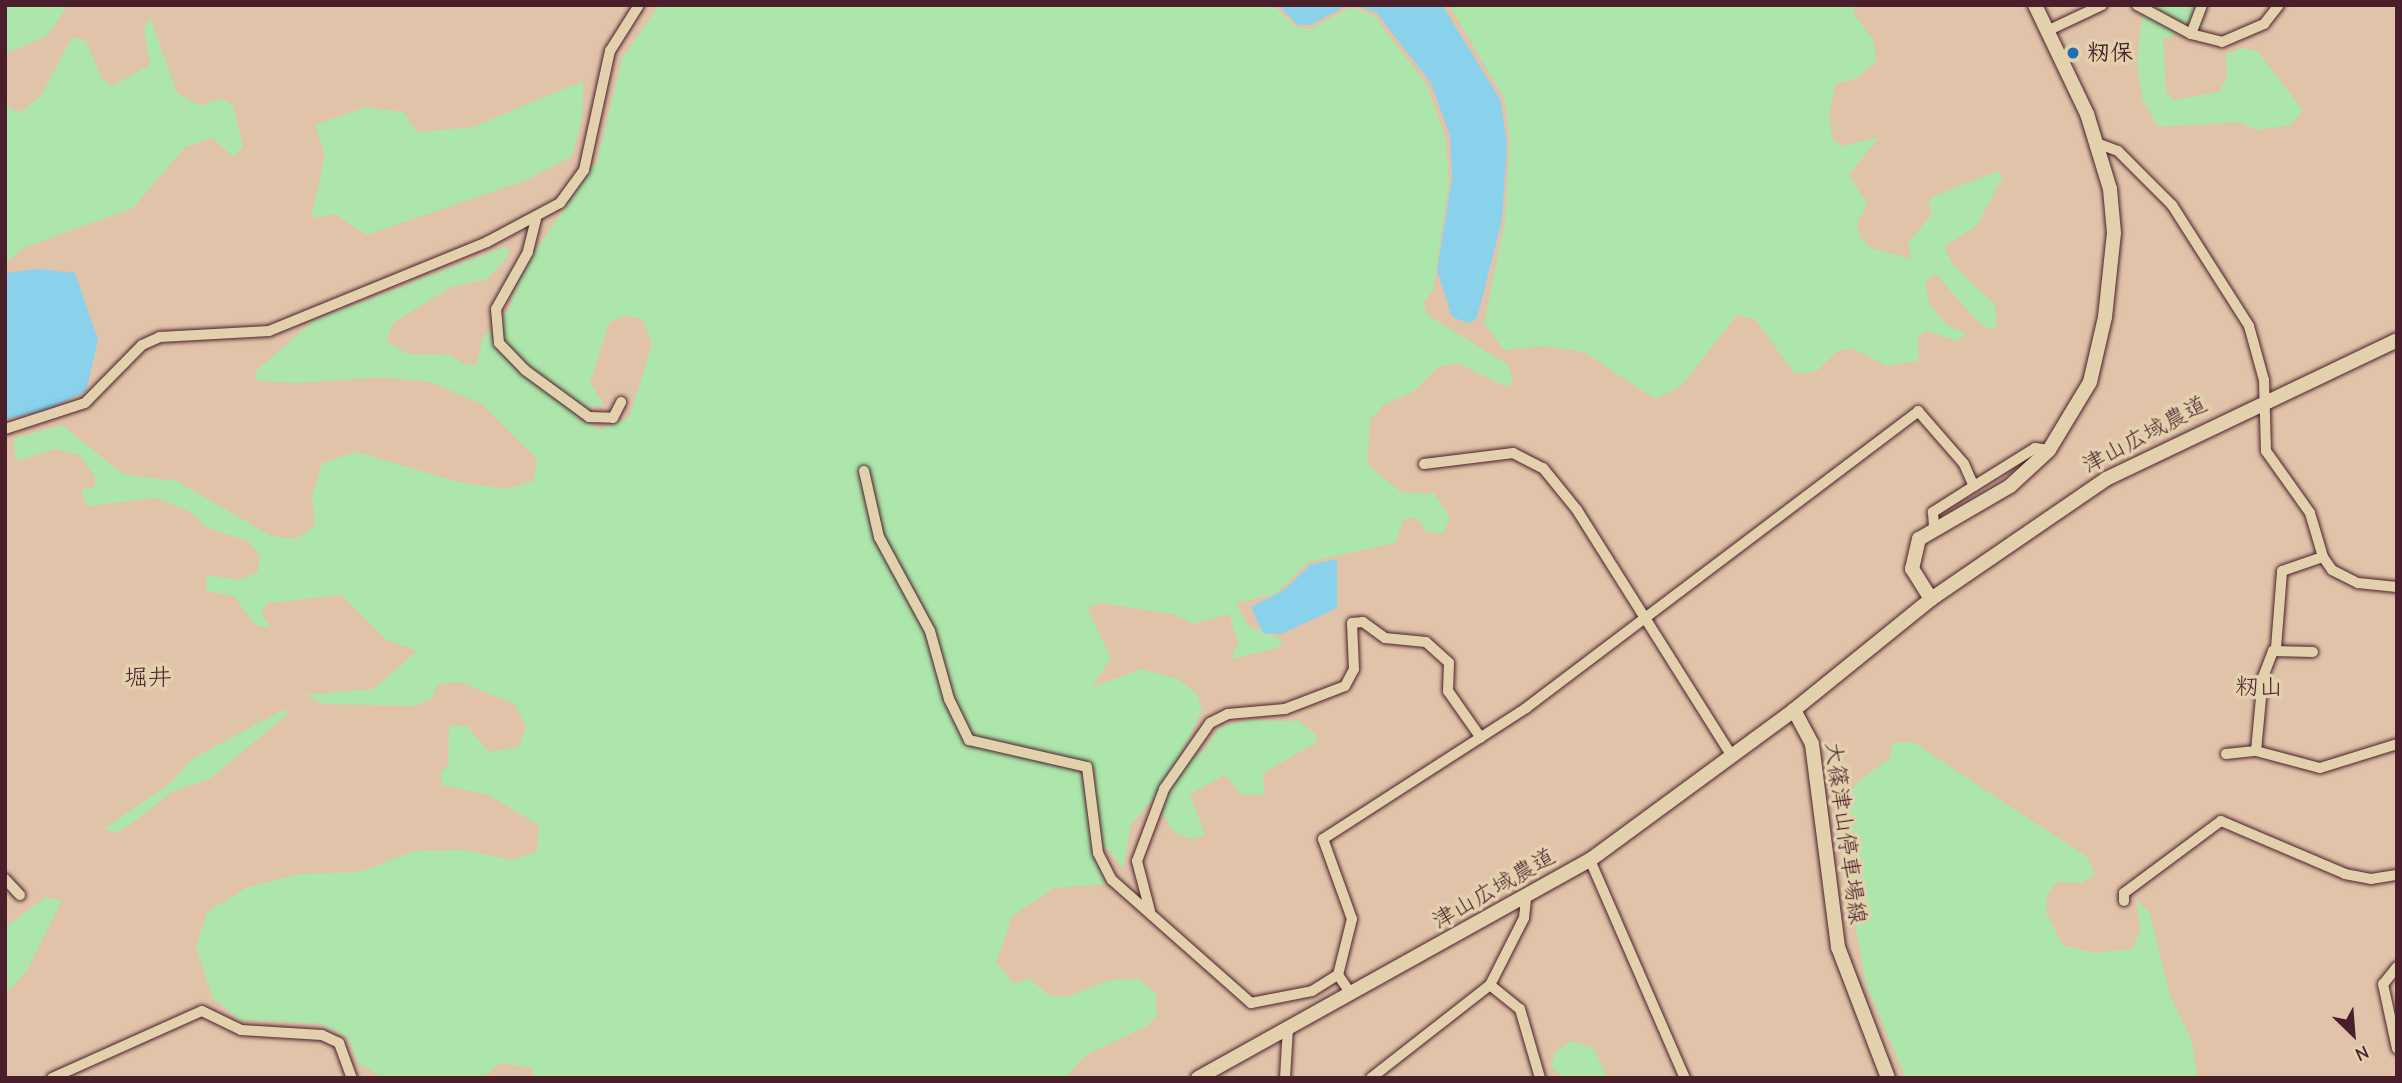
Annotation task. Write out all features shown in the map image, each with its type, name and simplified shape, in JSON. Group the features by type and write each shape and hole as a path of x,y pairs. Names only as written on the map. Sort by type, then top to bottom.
{"main road":[{"path":"1794,710 1931,599 1912,569 1912,553 1934,527 2010,486 2049,450 2090,382 2105,317 2114,233 2099,144 2035,5"},
{"name":"津山広域農道","path":"1931,599 2106,479 2263,400 2397,340"},
{"name":"津山広域農道","path":"1198,1078 1526,899 1590,860 1794,710"},
{"name":"大篠津山停車場線","path":"1794,710 1813,754 1838,947 1888,1078"}],"street":[{"path":"5,429 85,403 142,345 160,337 270,331 536,219 560,204 584,170 610,51 639,5"},
{"path":"2048,31 2102,5"},
{"path":"2137,5 2191,34 2233,39 2264,24 2279,5"},
{"path":"2191,34 2202,5"},
{"path":"2099,144 2118,150 2149,181 2198,241 2257,347 2269,463 2310,513 2323,557 2350,580 2397,587"},
{"path":"536,219 528,252 496,309 499,342 559,399 589,417 612,418 621,402"},
{"path":"1351,993 1338,975 1352,919 1322,839 1481,738 1644,619 1918,411 1964,464 1974,486"},
{"path":"1934,527 1933,512 2035,448 2049,450"},
{"path":"1424,464 1527,454 1577,510 1732,756"},
{"path":"864,471 879,537 930,631 964,733 975,743 1087,767 1103,866 1118,888 1150,911 1259,1006 1338,975"},
{"path":"2256,751 2263,677 2276,648 2282,571 2323,557"},
{"path":"1150,911 1137,861 1164,789 1217,717 1285,709 1345,686 1354,669 1352,623 1363,622 1385,638 1426,642 1449,663 1448,691 1481,738"},
{"path":"2276,648 2313,652"},
{"path":"2226,754 2256,751 2320,768 2397,744"},
{"path":"2124,901 2124,893 2221,821 2345,874 2371,880 2397,875"},
{"path":"1590,860 1685,1078"},
{"path":"5,879 20,895"},
{"path":"1371,1078 1490,985 1524,918 1526,899"},
{"path":"2397,967 2383,984 2397,1049"},
{"path":"1490,985 1520,1009 1540,1078"},
{"path":"52,1078 202,1011 240,1030 322,1035 339,1043 352,1078"},
{"path":"1285,1078 1288,1028"}],"green space":[{"path":"5,5 68,5 47,36 7,53 5,62"},
{"path":"659,5 1273,5 1296,27 1311,29 1351,7 1373,15 1427,85 1445,137 1449,183 1433,290 1424,302 1427,315 1507,364 1513,380 1507,387 1457,363 1438,367 1414,391 1383,405 1370,420 1367,464 1402,493 1434,493 1450,518 1442,534 1426,532 1418,518 1404,519 1395,543 1308,562 1275,594 1236,603 1248,626 1283,640 1277,648 1231,659 1238,642 1229,614 1194,624 1173,614 1100,603 1087,608 1111,658 1092,687 1141,669 1178,679 1197,694 1202,711 1181,755 1190,759 1202,752 1219,727 1249,720 1299,721 1316,734 1317,742 1263,773 1264,795 1241,795 1225,775 1190,794 1205,835 1190,839 1173,832 1158,805 1149,803 1131,825 1123,869 1109,850 1100,846 1095,854 1106,884 1054,888 1012,916 996,962 1014,984 1028,978 1051,996 1066,997 1110,980 1139,979 1156,993 1157,1015 1147,1026 1084,1056 1066,1078 536,1078 531,1068 501,1063 481,1078 385,1078 358,1063 348,1037 321,1024 239,1019 213,998 196,947 207,912 246,888 298,874 359,872 414,851 463,850 512,860 537,851 539,825 488,795 443,785 440,773 448,765 449,725 467,726 489,752 519,747 526,726 515,704 460,682 438,684 432,698 415,706 324,704 305,695 373,689 417,651 385,639 342,595 267,603 261,613 271,628 255,625 234,596 206,591 207,575 238,580 258,572 260,557 249,541 207,528 189,511 157,498 87,506 81,490 95,486 95,477 79,455 57,449 15,461 14,438 62,425 123,474 177,481 271,536 296,539 315,526 312,497 322,463 357,452 458,482 506,489 533,481 537,459 483,405 432,382 381,377 294,383 256,380 255,372 313,321 506,246 509,255 487,279 451,287 393,323 386,342 409,354 451,355 465,365 477,364 483,338 509,309 520,273 597,161 622,59","holes":["626,315 643,320 652,345 629,417 600,429 578,418 575,410 604,405 590,382 609,323"]},
{"path":"1449,5 1855,5 1854,14 1874,41 1876,61 1857,78 1836,84 1829,112 1832,138 1841,146 1879,137 1849,175 1867,204 1857,224 1860,237 1871,248 1911,259 1908,243 1932,214 1928,202 1934,196 2000,170 2002,178 1977,225 1944,247 1953,265 1995,305 1997,325 1991,330 1977,321 1936,274 1925,281 1929,304 1947,325 1967,334 1956,341 1926,330 1917,339 1919,361 1887,366 1852,348 1837,351 1817,371 1795,374 1755,319 1737,315 1681,386 1655,399 1584,352 1542,346 1504,350 1484,323 1505,221 1510,142 1505,100"},
{"path":"2143,5 2197,5 2205,25 2163,39 2166,93 2174,100 2218,92 2227,77 2226,54 2241,48 2257,51 2303,110 2291,125 2256,130 2240,122 2158,127 2142,98 2137,63"},
{"path":"150,17 177,93 201,106 220,98 233,105 243,147 234,157 212,138 185,147 133,208 23,248 5,264 5,91 9,108 20,112 41,96 72,37 86,41 102,79 112,86 150,65 144,29"},
{"path":"583,81 582,118 572,156 524,181 366,235 335,214 311,218 325,155 315,125 365,107 404,112 416,132 473,127"},
{"path":"283,710 289,713 211,778 172,792 128,826 114,833 104,829 169,784 192,759"},
{"path":"1913,742 2087,857 2095,875 2081,883 2057,882 2047,894 2046,913 2063,945 2094,953 2133,949 2140,930 2136,899 2150,914 2170,995 2192,1041 2197,1078 1906,1078 1866,984 1837,828 1842,802 1861,779 1890,758 1892,743"},
{"path":"45,897 62,901 28,969 5,995 5,928"},
{"path":"1572,1041 1593,1048 1608,1078 1561,1076 1551,1066 1556,1051"}],"water":[{"path":"1278,5 1348,5 1310,25 1298,25"},
{"path":"1353,5 1442,5 1501,101 1507,143 1502,220 1477,318 1469,323 1452,317 1437,270 1452,178 1450,136 1431,83 1376,12"},
{"path":"37,269 75,273 98,340 86,391 45,411 5,419 5,273"},
{"path":"1337,559 1337,608 1281,634 1263,633 1251,607 1284,590 1310,565"}],"place":[{"name":"籾保","path":"2073,53"}],"district":[{"name":"堀井","path":"148,678"},
{"name":"籾山","path":"2259,687"}]}
